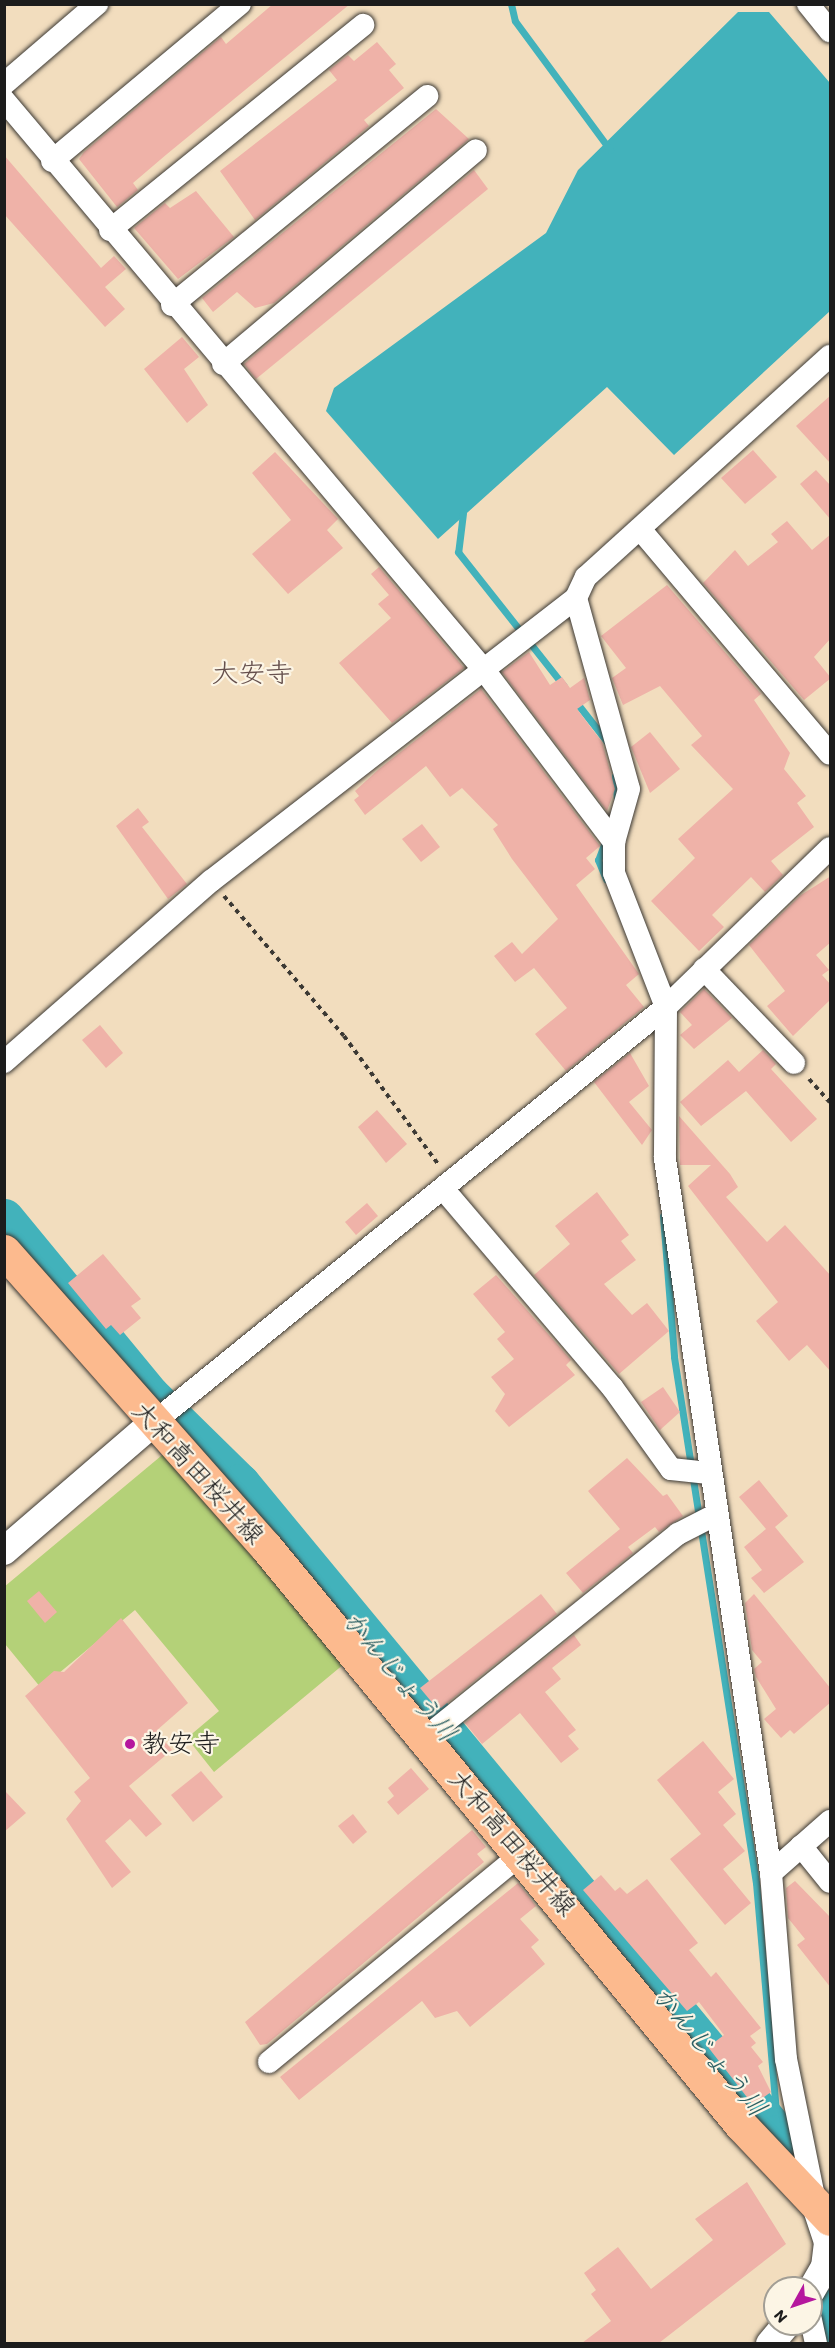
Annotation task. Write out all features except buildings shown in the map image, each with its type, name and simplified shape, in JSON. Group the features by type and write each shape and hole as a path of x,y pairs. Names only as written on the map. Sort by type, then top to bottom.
{"main road":[{"name":"大和高田桜井線","path":"4,1251 162,1416 266,1547 435,1731 521,1854 741,2125 823,2211"}],"street":[{"path":"4,84 98,4"},
{"path":"52,161 240,4"},
{"path":"808,4 831,31"},
{"path":"110,230 363,26"},
{"path":"172,305 427,96"},
{"path":"4,100 172,305 484,670 614,842"},
{"path":"223,364 476,150"},
{"path":"4,1062 211,881 576,598 586,577 831,356"},
{"path":"640,529 831,754"},
{"path":"576,598 628,789 614,842 614,873 666,1007 665,1159 715,1515 771,1872 786,2059 823,2211 828,2242 825,2267 820,2276"},
{"path":"4,1551 316,1287 448,1187 666,1007 831,848"},
{"path":"704,969 794,1063"},
{"path":"448,1187 612,1387 671,1469 709,1473"},
{"path":"435,1731 678,1534 715,1515"},
{"path":"771,1872 831,1821"},
{"path":"801,1846 831,1882"},
{"path":"269,2062 521,1854"}],"path":[{"path":"211,881 344,1036 448,1187"},
{"path":"794,1063 831,1102"}],"green space":[{"path":"167,1451 344,1664 214,1772 187,1738 219,1711 135,1610 41,1688 5,1644 4,1587"}],"water":[{"path":"738,12 769,12 830,83 830,311 674,455 607,387 438,539 326,411 334,388 546,233 578,170"}],"waterway":[{"path":"511,4 515,21 610,150"},
{"path":"463,513 458,552 564,686"},
{"path":"576,702 608,743"},
{"path":"615,776 617,801"},
{"path":"605,842 598,860 606,879"},
{"path":"663,1216 674,1357 756,1883 778,2134"},
{"name":"かんじょう川","path":"4,1218 150,1395 240,1483 778,2134 782,2146"},
{"name":"かんじょう川","path":"823,2308 830,2339"}],"place":[{"name":"教安寺","path":"130,1744"}],"district":[{"name":"大安寺","path":"252,673"}]}
